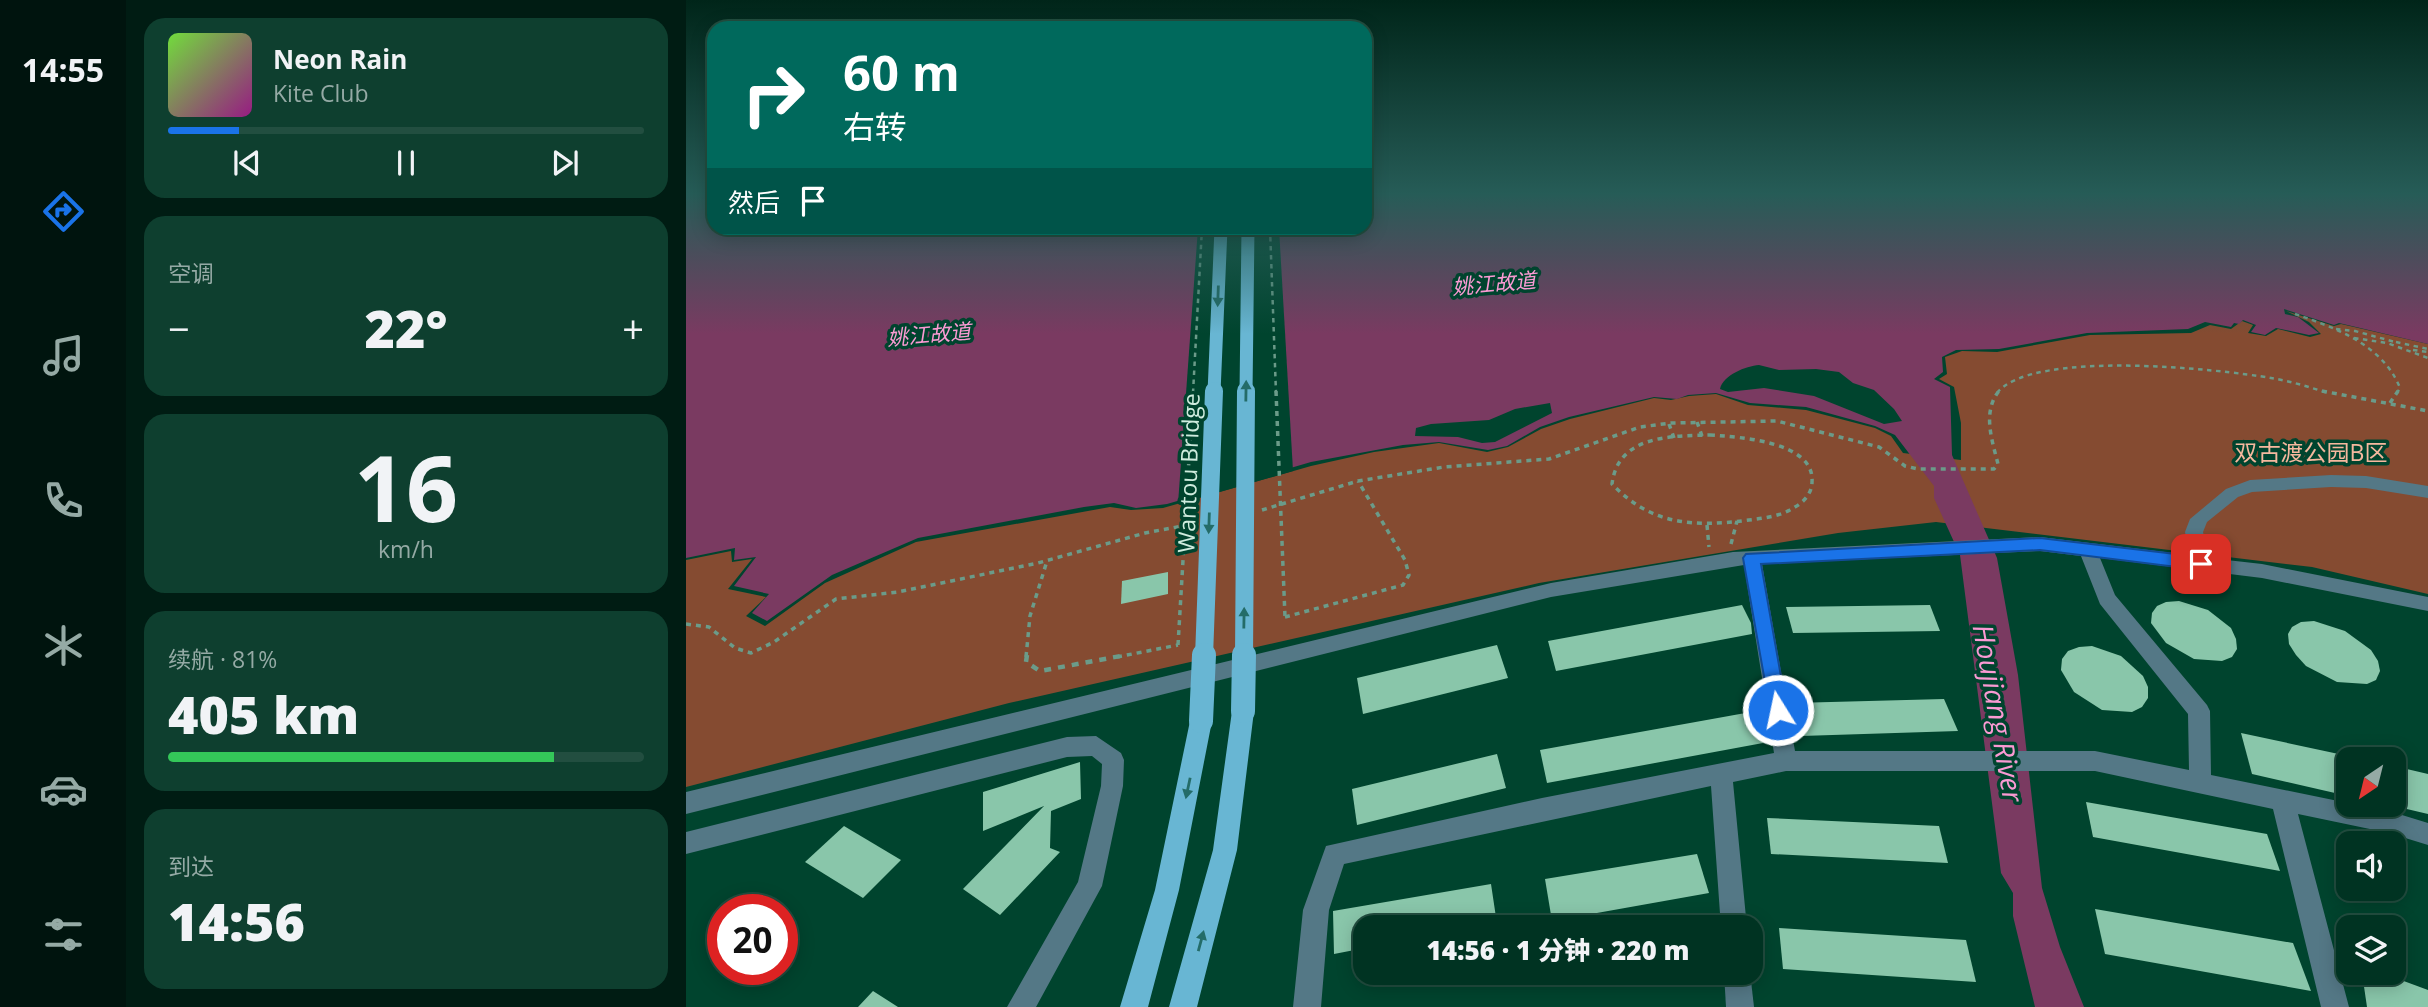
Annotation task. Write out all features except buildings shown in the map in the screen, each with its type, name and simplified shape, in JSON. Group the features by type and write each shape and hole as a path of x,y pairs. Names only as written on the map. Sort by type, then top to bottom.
{"main road":[{"name":"Wantou Bridge","path":"1134,1007 1167,890 1202,721 1221,240"},
{"path":"1183,1007 1225,850 1243,711 1248,240"}],"street":[{"path":"2201,564 2194,531 2199,519 2232,493 2250,486 2331,481 2366,482 2428,492"},
{"path":"686,803 1551,590 1719,561 2024,545 2262,571 2428,604"},
{"path":"2088,550 2106,599 2199,711 2200,782"},
{"path":"1752,558 1786,761"},
{"path":"686,843 1054,750 1096,746 1113,760 1112,786 1090,886 1021,1007"},
{"path":"1307,1007 1316,910 1335,854 1786,761 2095,761 2389,822 2428,834"},
{"path":"1721,773 1733,915"},
{"path":"2283,800 2335,1007"},
{"path":"1738,985 1740,1007"}],"path":[{"path":"1047,561 1026,636 1026,662 1040,671 1178,645 1201,240"},
{"path":"1270,240 1285,617 1403,585 1409,575 1405,561 1358,481"},
{"path":"2295,314 2336,329 2381,359 2394,372 2400,388 2390,402"},
{"path":"2336,329 2355,331 2428,350"},
{"path":"2352,338 2387,343 2428,358"},
{"path":"2387,343 2395,342"},
{"path":"2410,351 2428,350"},
{"path":"1260,510 1285,505 1358,481 1444,467 1549,460 1640,427 1697,422 1777,421 1802,430 1879,447 1905,466 1918,469 1994,469 1998,464 1989,419 1995,396 2002,387 2015,380 2059,369 2133,366 2270,377 2360,400 2390,402 2428,411"},
{"path":"1697,422 1702,436"},
{"path":"1669,424 1674,438"},
{"path":"1702,436 1763,440 1789,451 1809,466 1813,480 1810,492 1801,503 1776,516 1707,525 1686,524 1653,515 1634,505 1612,484 1611,473 1626,452 1646,443 1702,436"},
{"path":"1719,561 1737,521"},
{"path":"686,624 709,627 735,648 751,653 774,642 836,599 898,593 1047,561 1145,533 1196,523"},
{"path":"1707,525 1719,561"}],"green space":[{"name":"双古渡公园B区","path":"2286,311 2334,326 2341,324 2428,344 2428,594 2312,567 1936,522 1838,533 1539,583 1009,703 686,787 686,560 731,551 732,562 752,559 728,589 766,597 746,616 765,626 825,583 916,542 1110,507 1131,510 1163,508 1311,466 1374,452 1439,443 1487,452 1508,447 1541,429 1570,419 1654,398 1671,400 1716,394 1748,405 1806,410 1875,428 1891,436 1903,453 1961,460 1961,423 1954,387 1939,379 1947,374 1945,357 1962,351 1997,352 2090,335 2191,333 2210,325 2231,329 2242,321 2253,325 2248,333 2266,336 2278,329 2310,337 2321,334 2309,322"}],"water":[{"path":"686,240 2428,240 2428,344 2339,323 2334,325 2284,309 2285,314 2298,317 2319,333 2309,335 2276,328 2265,335 2251,332 2256,325 2243,320 2231,327 2205,322 2188,329 2087,333 1999,349 1956,350 1942,357 1943,372 1934,379 1950,387 1952,455 1997,558 2018,675 2042,888 2060,947 2084,1007 2035,1007 2013,916 2013,893 2001,873 1960,555 1934,498 1934,486 1895,435 1875,426 1806,407 1750,403 1716,393 1688,395 1677,399 1654,397 1569,417 1540,427 1507,446 1488,450 1439,442 1403,445 1311,462 1167,504 1136,508 1114,503 1084,507 918,538 832,575 767,621 752,613 769,594 734,586 756,557 734,560 735,548 686,558","holes":["1759,365 1779,370 1816,369 1839,372 1853,383 1874,390 1894,409 1902,421 1884,424 1814,396 1764,388 1728,392 1720,389 1726,379 1748,367","1550,403 1552,413 1495,442 1482,443 1458,437 1415,436 1416,428 1431,424 1489,420 1515,409"]}],"pier":[{"path":"1197,240 1280,240 1293,471 1178,504"}],"route":[{"path":"1778,710 1752,558 2040,544 2201,564"}],"water label":[{"name":"姚江故道","path":"1494,283"},
{"name":"姚江故道","path":"929,334"},
{"name":"Houjiang River","path":"1999,713"}]}
